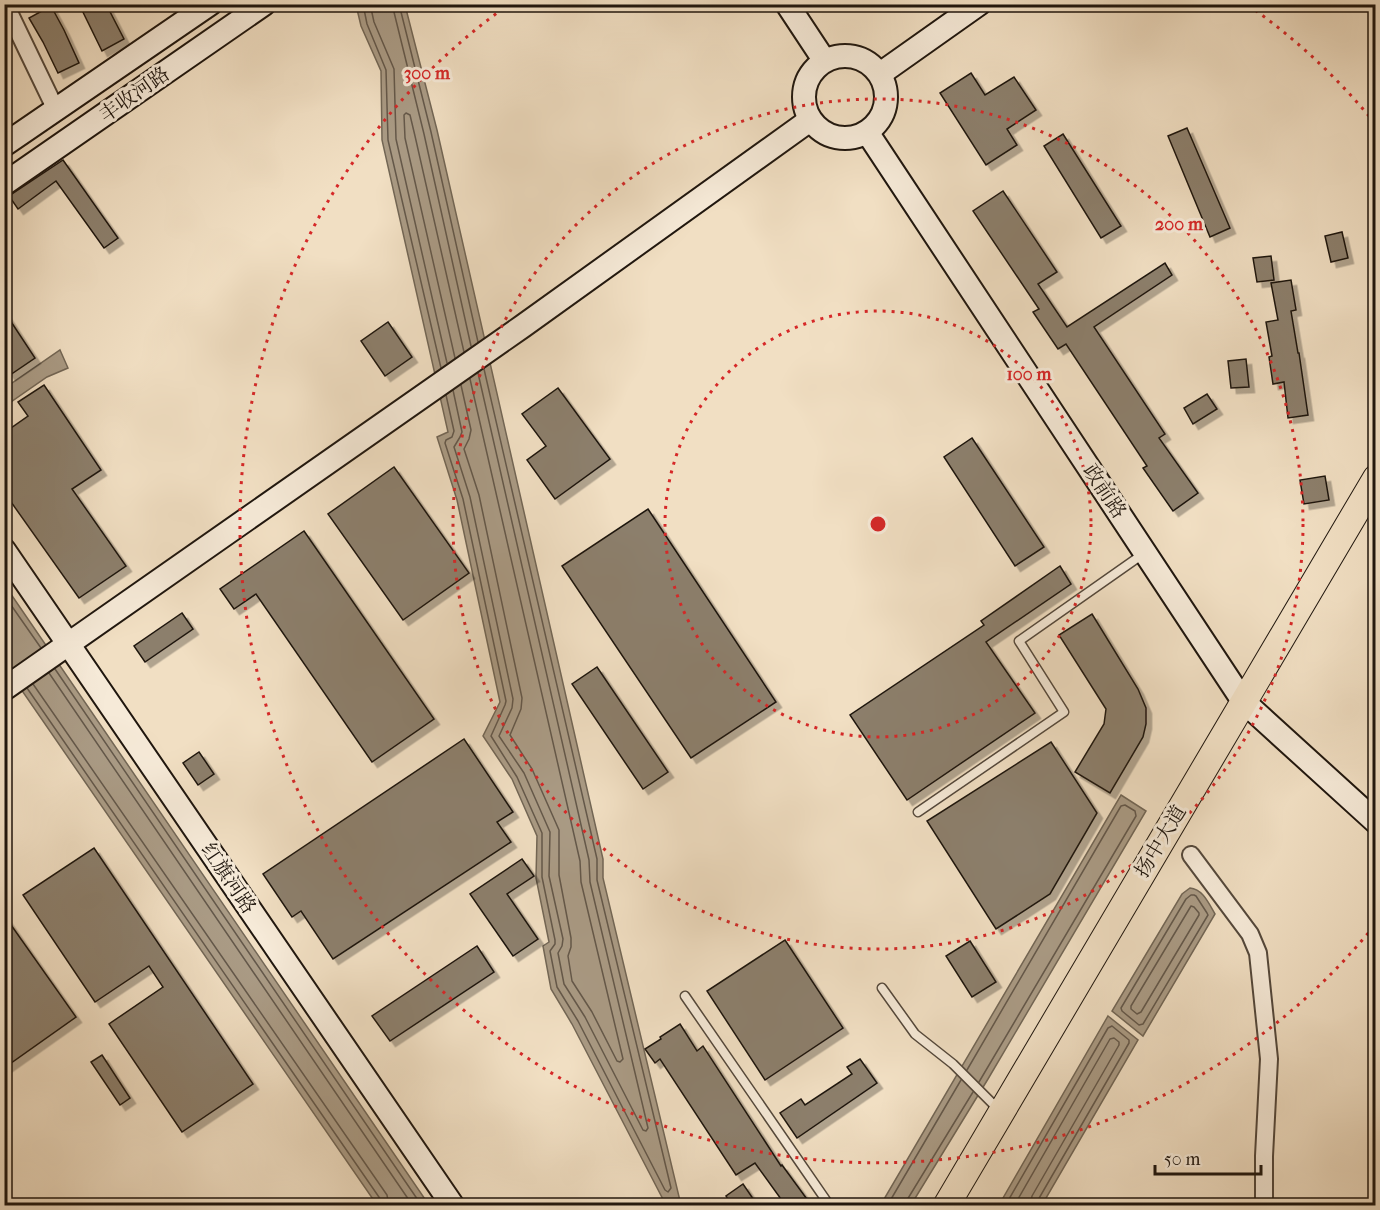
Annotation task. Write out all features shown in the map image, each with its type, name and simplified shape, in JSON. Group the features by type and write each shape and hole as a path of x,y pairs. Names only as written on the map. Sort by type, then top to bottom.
{"main road":[{"name":"扬中大道","path":"965,1206 1250,706 1376,478"},
{"name":"扬中大道","path":"946,1206 1001,1112 1250,706 1376,510"}],"street":[{"path":"5,4 56,110"},
{"name":"丰收河路","path":"4,184 264,4"},
{"path":"787,4 824,60"},
{"path":"880,74 979,4"},
{"path":"4,145 209,5 225,32"},
{"path":"839,55 855,56 869,63 880,74 886,90 886,106 879,121 867,132 852,138 836,138 822,132 810,120 804,104 804,87 811,72 824,60 839,55"},
{"path":"6,688 523,326 810,120"},
{"name":"政前路","path":"867,132 1250,706 1376,822"},
{"name":"红旗河路","path":"4,550 65,647 453,1206"},
{"path":"1191,855 1250,934 1258,953 1269,1059 1264,1206"}],"lane":[{"path":"918,812 1064,712 1019,640 1146,552"},
{"path":"882,988 915,1034 953,1064 1001,1112"},
{"path":"685,996 830,1206"}],"water":[{"path":"356,5 405,5 437,130 603,859 603,878 681,1205 666,1205 572,1024 551,989 543,946 549,942 536,878 537,836 512,779 483,736 500,702 457,500 437,437 448,432 382,140 381,71 361,26"},
{"path":"60,350 68,368 47,377 5,406 5,388"},
{"path":"4,584 429,1205 377,1205 5,666"},
{"path":"1121,795 1146,811 911,1205 880,1206"},
{"path":"1190,888 1202,894 1215,914 1143,1036 1112,1011 1182,894"},
{"path":"1108,1016 1138,1040 1042,1205 999,1205"}],"building":[{"path":"79,4 106,4 124,39 102,51"},
{"path":"51,6 79,63 58,73 29,18"},
{"path":"971,73 985,95 1014,77 1036,110 1007,129 1017,145 986,165 940,93"},
{"path":"1187,128 1230,228 1210,237 1168,136"},
{"path":"1063,134 1121,226 1101,238 1044,146"},
{"path":"63,160 118,238 104,248 56,181 18,209 9,196"},
{"path":"1003,191 1057,272 1038,284 1067,327 1165,263 1172,275 1094,327 1165,434 1159,438 1198,493 1173,511 1143,468 1147,466 1066,344 1058,349 1033,312 1039,309 973,211"},
{"path":"1342,232 1348,258 1331,262 1325,236"},
{"path":"1271,256 1274,280 1257,282 1253,258"},
{"path":"1291,280 1296,310 1291,311 1308,415 1288,418 1284,382 1273,384 1269,357 1272,356 1266,322 1278,320 1271,283"},
{"path":"4,311 35,358 10,375 4,367"},
{"path":"388,322 412,357 385,376 361,341"},
{"path":"1246,359 1249,387 1231,388 1228,361"},
{"path":"44,385 101,470 72,489 126,566 79,598 4,492 4,433 28,416 18,402"},
{"path":"558,388 610,459 555,499 527,460 546,446 522,414"},
{"path":"1207,394 1217,409 1193,424 1184,408"},
{"path":"972,438 1044,547 1015,566 944,457"},
{"path":"394,467 469,573 403,620 328,514"},
{"path":"1325,476 1329,500 1304,504 1300,480"},
{"path":"648,509 776,702 691,758 562,566"},
{"path":"304,531 434,719 372,762 256,594 234,609 220,589"},
{"path":"1060,566 1071,584 986,642 1035,713 907,800 850,715 984,625 981,621"},
{"path":"182,613 193,629 145,662 134,646"},
{"path":"1092,614 1138,689 1146,708 1143,737 1110,793 1075,772 1104,724 1106,709 1059,635"},
{"path":"597,667 668,772 643,789 572,684"},
{"path":"464,739 513,812 497,822 511,842 333,959 301,911 292,917 263,874"},
{"path":"1051,742 1097,813 1050,894 996,929 927,821"},
{"path":"199,752 214,774 198,785 183,763"},
{"path":"94,848 253,1084 182,1132 109,1024 163,987 149,966 95,1002 23,895"},
{"path":"522,859 534,876 507,894 538,939 513,956 470,894"},
{"path":"4,915 76,1017 4,1068"},
{"path":"785,940 843,1028 765,1080 707,991"},
{"path":"970,941 996,982 972,997 946,956"},
{"path":"477,946 494,972 390,1041 372,1016"},
{"path":"680,1024 697,1051 703,1046 781,1166 812,1206 786,1206 755,1163 736,1175 660,1059 655,1063 645,1049"},
{"path":"102,1055 130,1098 120,1105 91,1062"},
{"path":"860,1059 877,1083 797,1138 780,1113 801,1099 805,1105 852,1074 847,1067"},
{"path":"743,1184 758,1206 732,1206 726,1196"}]}
